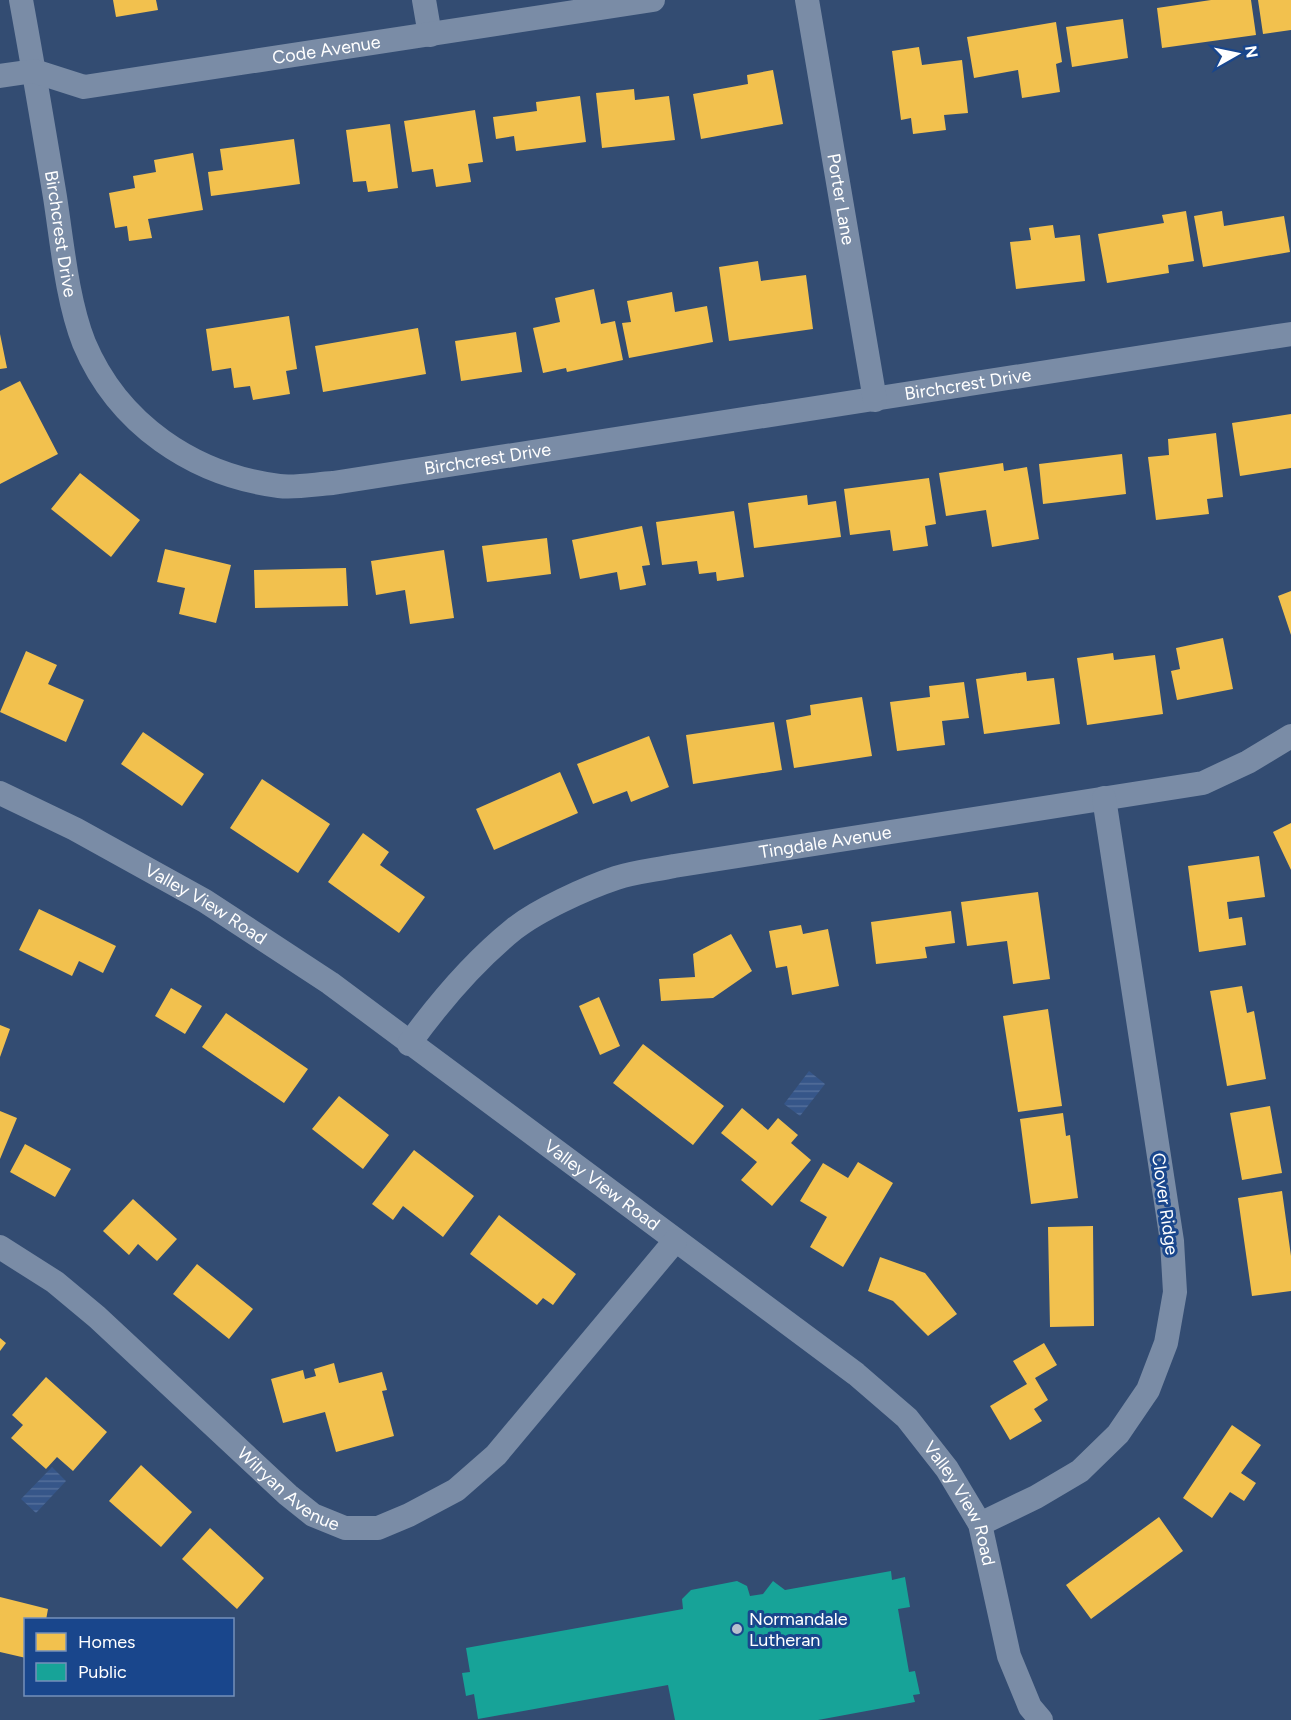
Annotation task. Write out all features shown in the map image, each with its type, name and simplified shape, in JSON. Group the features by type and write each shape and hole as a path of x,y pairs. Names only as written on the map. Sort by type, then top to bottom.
{"street":[{"name":"Birchcrest Drive","path":"21,0 70,292 84,342 108,388 143,427 184,457 231,475 281,486 333,483 1291,334"},
{"path":"424,0 430,35"},
{"name":"Code Avenue","path":"0,76 34,71 84,87 653,0"},
{"name":"Porter Lane","path":"807,0 875,400"},
{"name":"Tingdale Avenue","path":"409,1044 435,1008 472,966 515,928 566,899 617,878 674,866 1203,783 1248,762 1291,736"},
{"name":"Valley View Road","path":"0,793 75,829 205,901 330,983 409,1044 856,1374 907,1418 947,1469 980,1524 1009,1656 1030,1707 1041,1720"},
{"name":"Clover Ridge","path":"980,1524 1036,1497 1080,1471 1118,1434 1148,1390 1166,1343 1173,1303 1172,1241 1104,798"},
{"name":"Wilryan Avenue","path":"0,1246 55,1282 97,1317 288,1495 313,1515 345,1528 378,1528 409,1515 456,1490 496,1455 675,1241"}],"water":[{"path":"809,1071 825,1084 800,1116 784,1104"},
{"path":"52,1467 66,1481 36,1513 21,1499"}],"building: Homes":[{"path":"113,0 156,0 158,10 116,17"},
{"path":"1211,0 1251,0 1256,35 1162,48 1157,8"},
{"path":"1258,0 1291,0 1291,30 1263,34"},
{"path":"1123,19 1128,58 1072,67 1066,27"},
{"path":"1056,22 1062,62 1056,64 1060,92 1022,98 1018,70 974,78 967,37"},
{"path":"919,47 922,65 962,60 968,113 944,115 946,130 913,134 911,118 901,120 892,51"},
{"path":"773,70 783,124 701,139 693,94 748,84 747,75"},
{"path":"634,89 635,100 669,96 675,140 602,148 596,93"},
{"path":"580,96 586,142 516,151 514,136 496,139 493,117 537,111 536,102"},
{"path":"475,110 483,162 468,164 471,182 436,187 433,169 412,172 404,121"},
{"path":"390,124 398,188 368,192 366,181 353,182 346,130"},
{"path":"294,139 300,184 211,196 208,172 223,170 220,149"},
{"path":"193,153 203,210 148,219 152,238 129,241 127,226 115,228 109,193 135,188 133,176 156,172 154,160"},
{"path":"1186,211 1194,261 1168,265 1169,273 1107,283 1098,234 1164,223 1162,215"},
{"path":"1222,211 1224,226 1284,216 1290,252 1203,267 1194,216"},
{"path":"1053,225 1055,238 1080,235 1085,281 1016,289 1010,242 1031,240 1029,228"},
{"path":"758,261 761,281 806,275 813,329 729,341 719,267"},
{"path":"594,289 601,324 615,321 623,360 567,372 566,368 543,373 533,328 560,322 555,298"},
{"path":"672,292 675,312 707,306 713,342 629,358 622,323 631,322 627,301"},
{"path":"289,316 297,369 286,371 290,394 253,400 250,386 234,388 231,368 212,371 206,329"},
{"path":"418,328 426,374 323,392 315,346"},
{"path":"516,332 522,372 461,381 455,341"},
{"path":"0,334 7,368 0,369"},
{"path":"20,381 58,454 0,484 0,391"},
{"path":"1291,414 1291,468 1240,476 1232,423"},
{"path":"1216,433 1223,497 1207,499 1209,514 1156,520 1148,457 1169,455 1168,439"},
{"path":"1122,454 1126,494 1043,504 1039,464"},
{"path":"1003,463 1004,471 1027,467 1039,539 992,547 986,510 946,516 939,473"},
{"path":"80,473 140,520 111,557 51,509"},
{"path":"929,478 936,524 925,526 928,546 893,551 890,530 850,535 844,489"},
{"path":"807,495 808,505 836,501 841,537 754,548 748,503"},
{"path":"734,511 744,577 717,581 716,572 699,574 697,561 662,565 656,522"},
{"path":"642,526 650,565 642,566 646,585 620,590 617,572 580,579 572,540"},
{"path":"547,538 551,574 487,582 482,546"},
{"path":"165,549 231,565 216,623 179,614 185,588 157,582"},
{"path":"444,550 454,618 410,624 405,590 376,595 371,561"},
{"path":"346,568 348,606 255,608 254,570"},
{"path":"1291,591 1291,635 1278,596"},
{"path":"1223,638 1233,689 1177,700 1171,671 1180,669 1176,648"},
{"path":"26,651 57,665 48,684 84,700 66,742 0,712"},
{"path":"1113,653 1114,660 1155,655 1163,714 1087,725 1077,658"},
{"path":"1026,672 1027,681 1054,678 1060,724 984,734 976,679"},
{"path":"964,682 969,718 942,721 945,745 897,751 890,702 930,697 929,686"},
{"path":"862,697 872,756 794,768 786,720 811,715 810,705"},
{"path":"774,722 782,770 693,784 686,735"},
{"path":"143,732 204,774 182,806 121,764"},
{"path":"649,736 669,787 631,802 627,791 593,804 577,764"},
{"path":"560,772 578,813 494,850 476,809"},
{"path":"262,779 330,824 298,873 230,828"},
{"path":"1291,823 1291,870 1273,832"},
{"path":"363,833 389,852 380,865 425,897 399,933 328,882"},
{"path":"1259,856 1265,897 1227,902 1229,919 1242,917 1246,945 1199,952 1188,866"},
{"path":"1038,892 1050,979 1013,984 1007,941 967,946 961,902"},
{"path":"39,909 116,946 103,973 79,961 72,976 19,950"},
{"path":"951,911 955,943 925,947 927,958 876,964 871,922"},
{"path":"801,925 803,934 828,929 839,986 792,995 787,966 776,968 769,931"},
{"path":"731,934 752,971 713,998 661,1001 659,979 695,977 693,954"},
{"path":"1242,986 1247,1013 1254,1011 1266,1079 1227,1086 1210,991"},
{"path":"171,988 202,1006 185,1034 155,1016"},
{"path":"599,997 620,1046 600,1055 579,1006"},
{"path":"1048,1009 1062,1106 1018,1112 1003,1016"},
{"path":"226,1013 308,1069 284,1103 202,1047"},
{"path":"0,1025 10,1029 0,1057"},
{"path":"643,1044 724,1106 693,1145 613,1083"},
{"path":"339,1096 389,1135 363,1169 312,1129"},
{"path":"1270,1106 1282,1173 1242,1180 1230,1113"},
{"path":"742,1108 768,1130 778,1118 798,1135 791,1143 811,1160 772,1206 741,1180 757,1162 721,1133"},
{"path":"0,1111 17,1118 0,1159"},
{"path":"1063,1113 1066,1136 1070,1135 1078,1198 1031,1204 1020,1119"},
{"path":"25,1144 71,1169 55,1197 10,1172"},
{"path":"414,1150 474,1196 443,1237 403,1206 393,1220 372,1204"},
{"path":"858,1162 893,1183 843,1267 810,1247 827,1217 800,1201 823,1163 848,1178"},
{"path":"1282,1191 1291,1256 1291,1291 1252,1296 1238,1198"},
{"path":"133,1199 177,1239 157,1261 138,1244 129,1255 103,1231"},
{"path":"499,1215 576,1274 553,1305 543,1298 537,1305 470,1254"},
{"path":"1093,1226 1094,1326 1050,1327 1048,1227"},
{"path":"880,1257 925,1273 957,1314 928,1336 893,1301 868,1291"},
{"path":"197,1264 253,1309 229,1339 173,1294"},
{"path":"0,1338 6,1343 0,1351"},
{"path":"1044,1343 1057,1365 1035,1378 1048,1400 1034,1409 1042,1421 1010,1440 990,1406 1027,1384 1013,1361"},
{"path":"334,1363 339,1383 382,1372 387,1390 382,1391 394,1436 336,1452 325,1412 283,1423 271,1379 303,1370 305,1379 316,1376 314,1369"},
{"path":"46,1377 107,1432 73,1471 57,1457 46,1469 11,1438 23,1425 12,1415"},
{"path":"1232,1425 1261,1445 1241,1473 1256,1483 1244,1501 1230,1492 1212,1518 1183,1498"},
{"path":"141,1465 192,1512 161,1547 109,1501"},
{"path":"1159,1517 1183,1551 1091,1619 1066,1585"},
{"path":"210,1528 264,1578 237,1609 182,1559"},
{"path":"0,1597 48,1609 46,1618 24,1618 24,1658 0,1652"}],"building: Public":[{"name":"Normandale Lutheran","path":"891,1571 892,1580 905,1577 910,1607 898,1609 909,1672 915,1671 920,1694 913,1695 915,1702 818,1720 675,1720 668,1685 478,1719 474,1694 466,1696 462,1673 470,1672 466,1648 683,1609 682,1599 691,1590 737,1581 747,1586 750,1596 763,1594 773,1581 785,1590"}],"place":[{"name":"Normandale Lutheran","path":"737,1629"}]}
